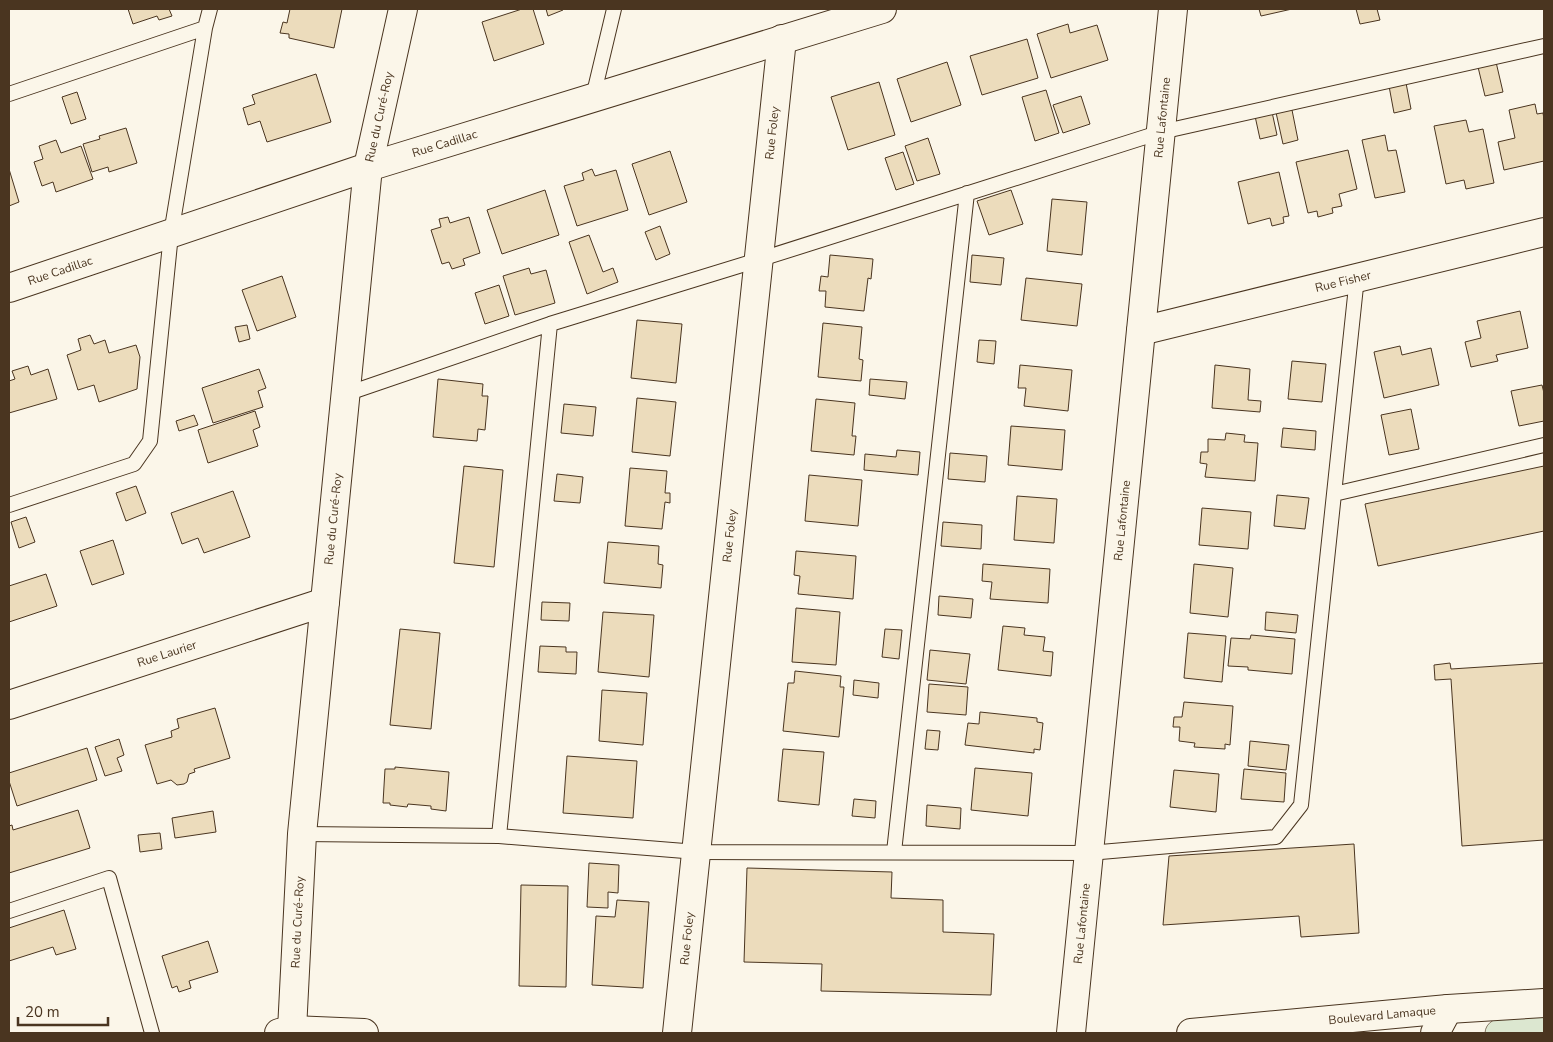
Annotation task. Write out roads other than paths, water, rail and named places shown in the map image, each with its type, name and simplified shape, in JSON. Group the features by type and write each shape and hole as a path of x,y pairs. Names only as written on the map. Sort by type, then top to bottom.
{"street":[{"name":"Rue du Curé-Roy","path":"288,1032 302,834 368,167 403,9"},
{"name":"Rue Cadillac","path":"9,288 368,167 882,9"},
{"name":"Rue Lafontaine","path":"1072,1033 1173,9"},
{"name":"Rue Foley","path":"677,1033 782,40"},
{"name":"Rue Fisher","path":"1141,331 1544,232"},
{"name":"Rue Laurier","path":"9,705 325,602"},
{"name":"Boulevard Lamaque","path":"1191,1033 1448,1009 1544,1003"},
{"path":"1434,1033 1448,1009"},
{"path":"288,1032 364,1033"}],"lane":[{"path":"9,505 134,464 150,441 171,234 205,28 210,9"},
{"path":"593,97 614,9"},
{"path":"9,94 205,28"},
{"path":"346,394 550,324 1161,132 1544,46"},
{"path":"894,852 967,194"},
{"path":"302,834 499,836 697,852 1089,853 1276,837 1300,805 1357,277"},
{"path":"499,836 550,324"},
{"path":"1334,494 1544,445"},
{"path":"9,911 109,878 152,1033"}]}
